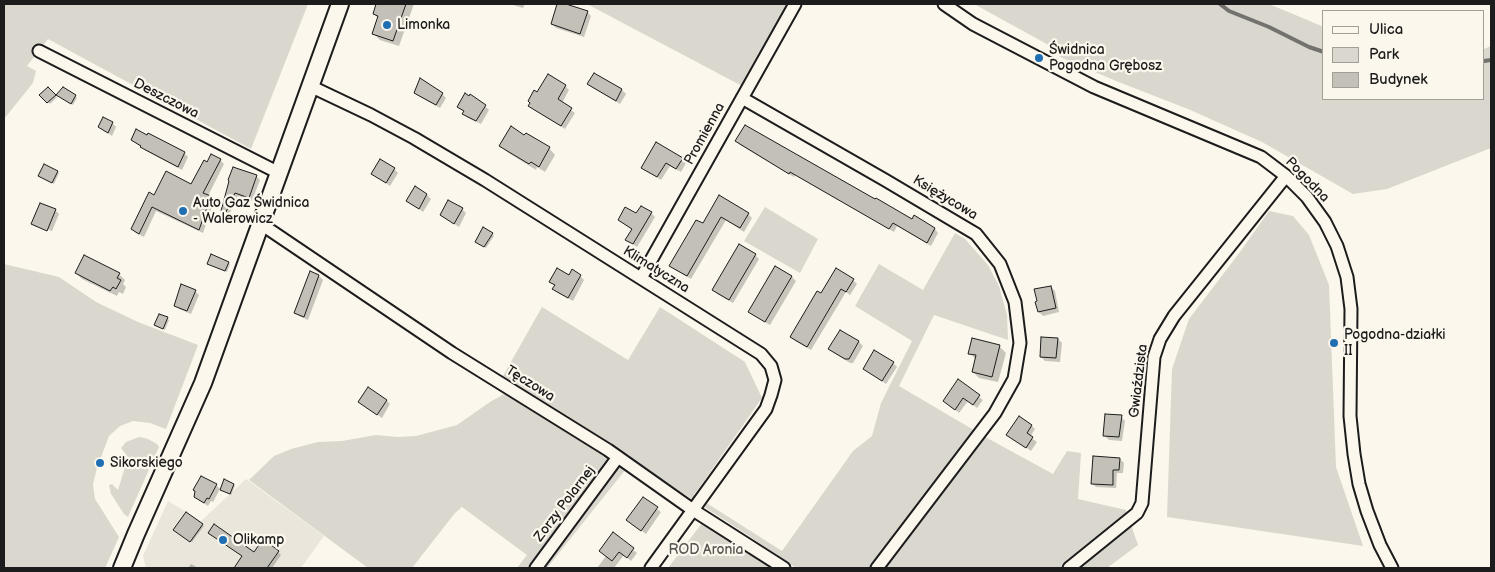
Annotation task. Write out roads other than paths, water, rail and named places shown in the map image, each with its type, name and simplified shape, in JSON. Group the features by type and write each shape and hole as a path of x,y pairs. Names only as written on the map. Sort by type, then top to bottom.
{"street":[{"path":"125,567 136,534 203,383 264,226 279,173 340,4"},
{"name":"Promienna","path":"641,278 795,4"},
{"name":"Pogodna","path":"944,4 973,24 1094,87 1261,157 1286,176 1307,197 1325,222 1337,246 1347,276 1351,309 1350,416 1354,454 1359,484 1367,511 1392,568"},
{"name":"Deszczowa","path":"39,51 279,173"},
{"name":"Klimatyczna","path":"310,86 414,138 485,180 762,354 771,366 774,380 766,409 651,568"},
{"name":"Księżycowa","path":"742,98 976,234 1000,264 1015,302 1020,344 1014,379 995,413 877,568"},
{"name":"Gwiaździsta","path":"1069,568 1137,513 1142,503 1154,357 1160,339 1174,316 1286,176"},
{"name":"Tęczowa","path":"264,226 452,353 618,458 693,510 784,568"},
{"name":"Zorzy Polarnej","path":"536,568 618,458"}],"waterway":[{"path":"1220,4 1229,11 1322,51"},
{"path":"1485,61 1491,60"}],"place":[{"name":"Limonka","path":"387,25"},
{"name":"Świdnica Pogodna Grębosz","path":"1039,58"},
{"name":"Auto Gaz Świdnica - Walerowicz","path":"183,211"},
{"name":"Pogodna-działki II","path":"1334,343"},
{"name":"Sikorskiego","path":"100,463"},
{"name":"Olikamp","path":"223,540"}],"park label":[{"name":"ROD Aronia","path":"706,550"}]}
